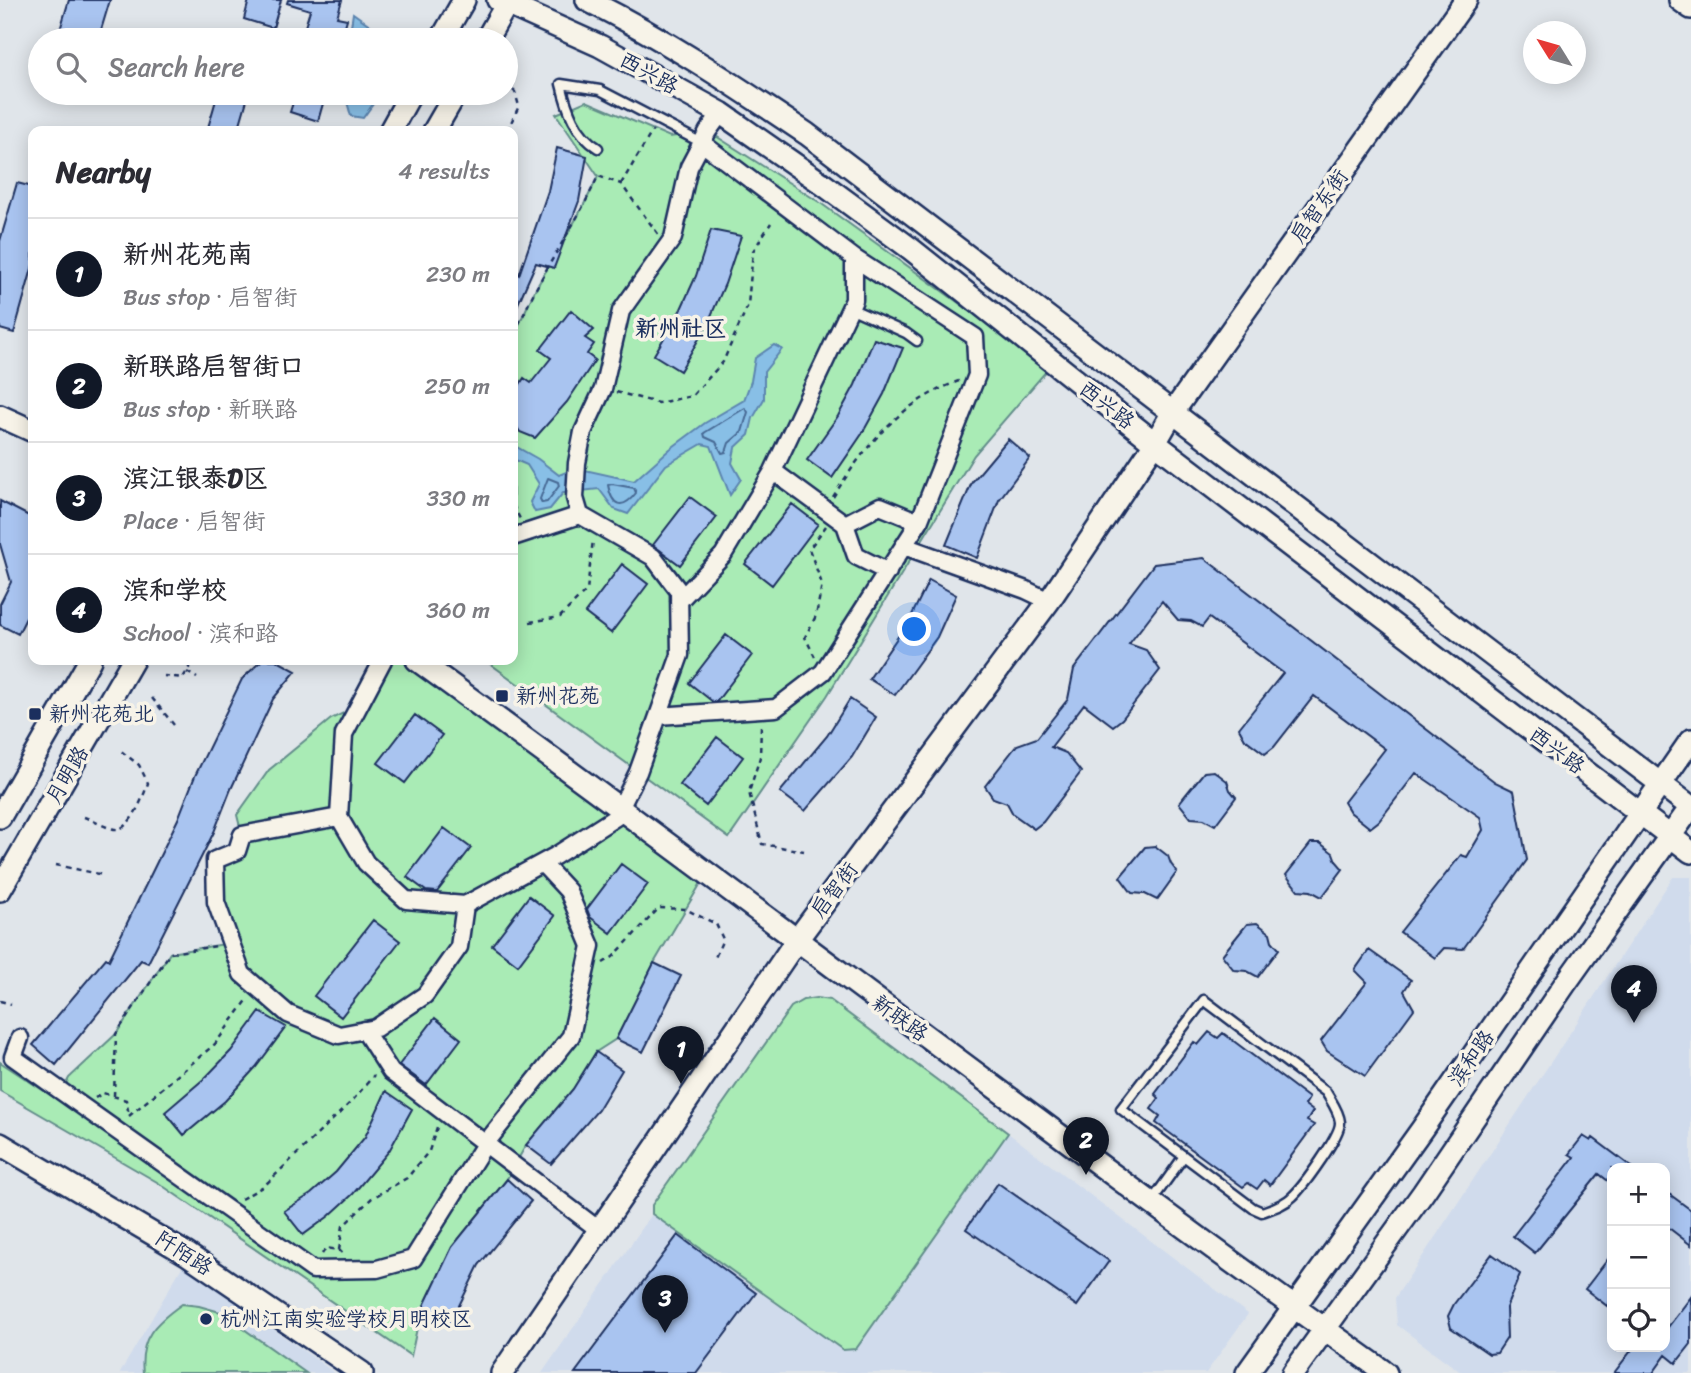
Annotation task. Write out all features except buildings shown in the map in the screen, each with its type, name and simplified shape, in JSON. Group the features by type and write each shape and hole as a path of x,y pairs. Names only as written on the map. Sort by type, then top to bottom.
{"main road":[{"path":"448,28 464,0"},
{"name":"西兴路","path":"587,0 719,74 807,134 1691,807"},
{"name":"启智东街","path":"1173,412 1466,0"},
{"path":"1680,0 1691,8"},
{"path":"492,28 504,1"},
{"name":"西兴路","path":"504,1 600,46 721,113 911,249 1155,443 1691,852"},
{"path":"393,126 404,105"},
{"path":"437,126 449,105"},
{"name":"启智街","path":"502,1373 796,941 1049,601 1173,412"},
{"path":"0,416 28,429"},
{"name":"月明路","path":"0,817 87,665"},
{"name":"月明路","path":"0,890 131,665"},
{"name":"新联路","path":"424,665 622,807 796,941 1386,1373"},
{"name":"滨和路","path":"1247,1373 1422,1129 1691,740"},
{"name":"滨和路","path":"1293,1373 1423,1193 1691,807"},
{"name":"阡陌路","path":"0,1144 187,1254 362,1373"}],"street":[{"path":"380,665 344,734 338,817 366,863 406,900 464,905 542,863 616,817 638,772 680,655 679,591 653,557 580,515 575,498 577,463 583,432 603,389 621,311 673,238 689,167 721,113"},
{"path":"658,716 776,708 823,672 919,522 976,375 975,337 854,258 702,143"},
{"path":"679,601 723,555 773,471 854,300 854,258"},
{"path":"773,471 835,516 856,556 888,572"},
{"path":"835,516 880,506 919,522"},
{"path":"518,535 580,515"},
{"path":"904,546 1026,590 1049,601"},
{"path":"338,817 242,835 237,851 215,860 216,902 242,974 288,1014 339,1035 376,1028 425,995 459,947 464,905"},
{"path":"20,1038 13,1057 313,1269 377,1269 413,1259 485,1144 571,1036 591,946 568,891 542,863"},
{"path":"364,1030 391,1072 599,1230"}],"lane":[{"path":"598,148 586,141 568,111 561,84 600,90 702,143"},
{"path":"850,308 906,333 917,341"},
{"path":"1204,1000 1326,1092 1340,1124 1334,1141 1293,1196 1281,1205 1262,1212 1184,1156 1121,1109 1204,1000"},
{"path":"1151,1202 1184,1156"}],"path":[{"path":"509,126 519,106 518,102"},
{"path":"621,184 659,120"},
{"path":"518,326 527,313 537,287 584,208 598,176 621,184 668,245"},
{"path":"603,389 658,403 692,396 723,362 748,305 753,251 771,223"},
{"path":"823,672 805,638 816,616 822,584 809,549 835,516 861,454 908,406 945,386 976,375"},
{"path":"530,622 560,617 587,590 595,524"},
{"path":"164,676 183,678 188,665"},
{"path":"187,672 197,678"},
{"path":"152,698 174,725"},
{"path":"761,708 760,757 749,792 762,844 804,851"},
{"path":"84,817 115,830 123,828 142,802 148,783 139,765 121,751"},
{"path":"56,865 104,875"},
{"path":"585,974 613,957 659,908 685,909 716,924 723,939 714,960"},
{"path":"114,1096 116,1034 170,953 231,943"},
{"path":"129,1116 215,1044 257,987"},
{"path":"0,1001 11,1004"},
{"path":"226,1208 264,1186 353,1100 385,1062"},
{"path":"84,1106 103,1093 126,1100 129,1116 125,1135"},
{"path":"339,1250 343,1226 372,1198 408,1178 429,1151 443,1112"}],"shaded area":[{"path":"1673,877 1691,877 1691,1373 1462,1373 1397,1325 1395,1298"},
{"path":"1008,1133 1248,1314 1206,1373 542,1373 652,1214 843,1349 856,1349"},
{"name":"杭州江南实验学校月明校区","path":"183,1265 335,1373 120,1373"}],"green space":[{"path":"586,101 670,137 708,131 819,202 1049,368 974,455 827,696 729,838 492,665 518,665 518,326 598,176 556,114"},
{"path":"380,665 409,665 701,883 654,963 616,1039 596,1052 573,1089 526,1145 507,1179 452,1247 420,1314 411,1356 157,1182 0,1091 0,1062 58,1100 69,1078 116,1034 170,953 231,943 215,860 242,835 237,815 269,770 331,719 360,705"},
{"path":"803,1000 830,1000 1008,1133 856,1349 843,1350 652,1214 652,1205 791,1007"},
{"name":"杭州江南实验学校月明校区","path":"182,1304 220,1312 306,1373 143,1373 144,1350 151,1332"}],"water":[{"path":"353,13 374,28 351,28"},
{"path":"348,105 372,105 363,118 351,116"},
{"path":"774,345 782,349 764,372 764,399 753,418 749,435 735,448 732,463 741,479 730,495 711,446 702,444 666,465 628,514 614,509 599,489 563,493 550,509 535,512 530,502 539,484 527,465 518,461 518,448 559,475 576,468 634,481 705,423 744,400 755,358"}],"place":[{"name":"新州花苑","path":"502,696"},
{"name":"新州花苑北","path":"35,714"},
{"name":"滨和学校","path":"1634,1023"},
{"name":"新州花苑南","path":"681,1084"},
{"name":"新联路启智街口","path":"1086,1175"},
{"name":"杭州江南实验学校月明校区","path":"206,1319"},
{"name":"滨江银泰D区","path":"665,1333"}],"district":[{"name":"新州社区","path":"681,328"}]}
